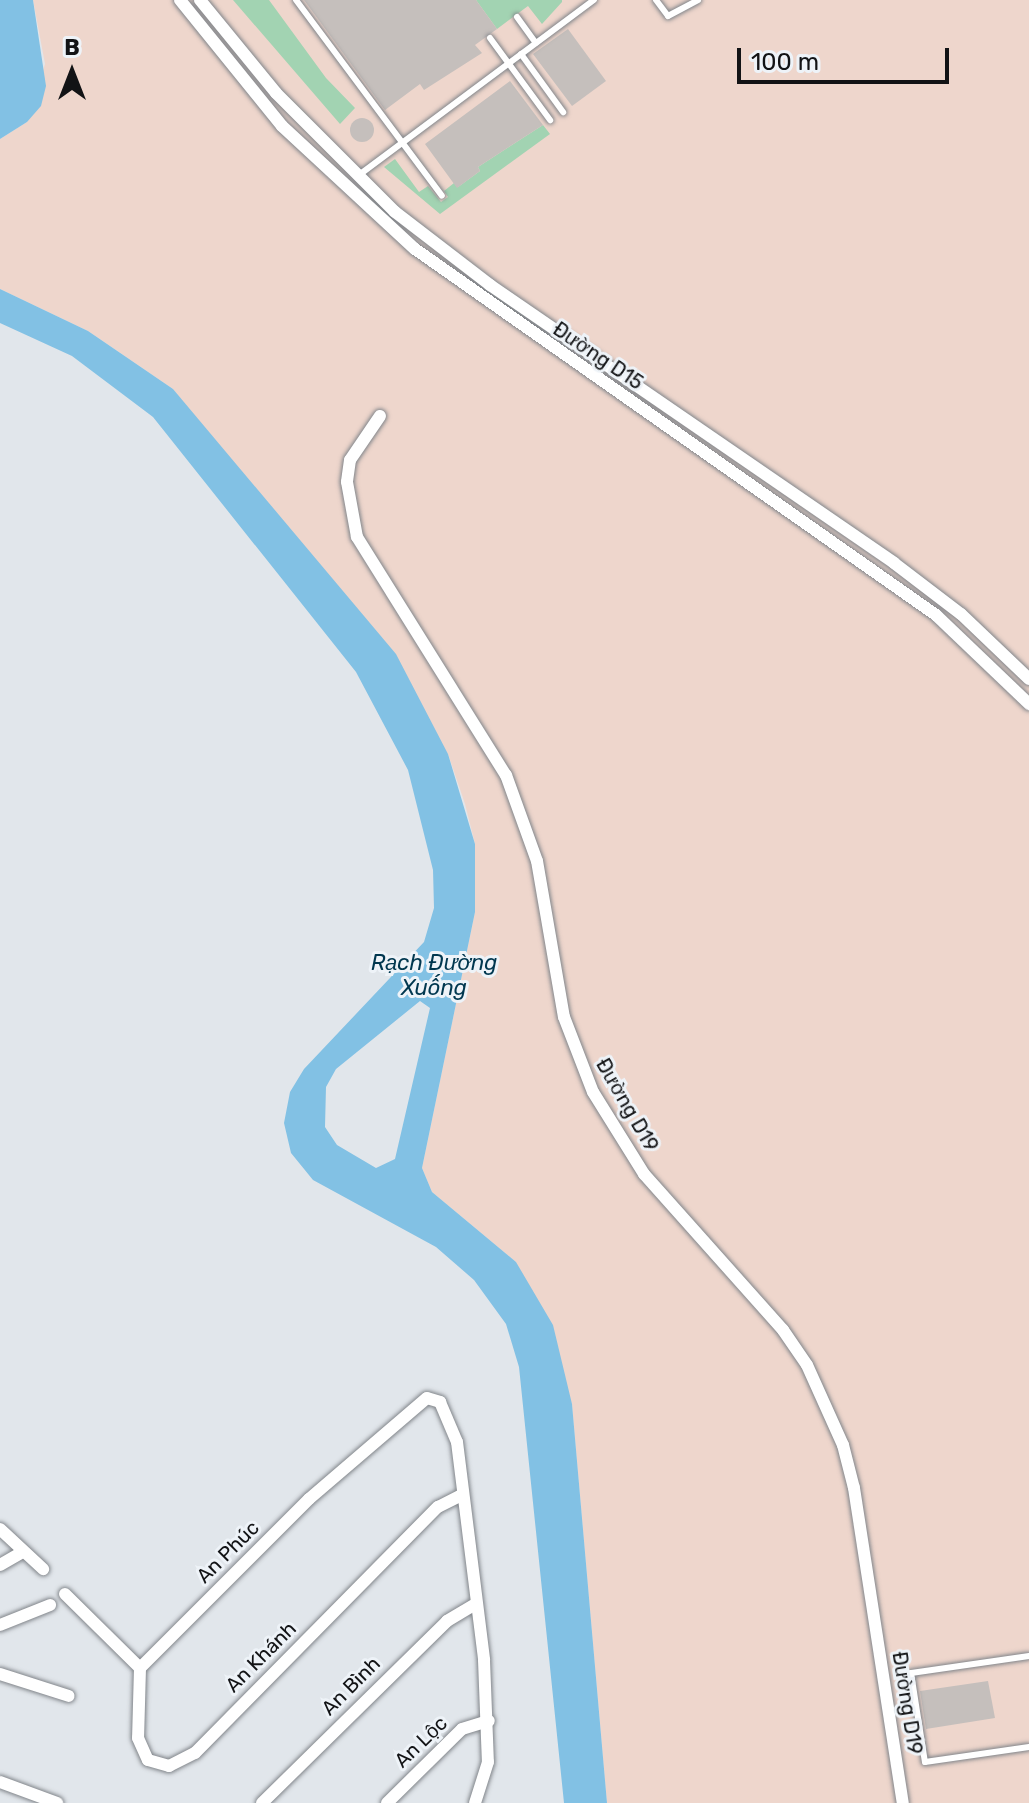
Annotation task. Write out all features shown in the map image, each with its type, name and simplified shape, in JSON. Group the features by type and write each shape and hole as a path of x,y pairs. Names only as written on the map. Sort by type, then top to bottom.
{"street":[{"name":"Đường D15","path":"180,0 282,126 405,240 505,316 936,615 1029,704"},
{"name":"Đường D15","path":"200,0 276,93 356,177 490,285 894,563 961,614 1029,679"},
{"name":"Đường D19","path":"380,416 350,460 347,482 357,537 506,775 537,861 564,1017 593,1092 644,1174 783,1330 807,1365 843,1445 854,1488 903,1803"},
{"name":"An Phúc","path":"140,1668 309,1499 427,1398 440,1402 457,1442 463,1494"},
{"path":"463,1494 489,1721 488,1762 475,1803"},
{"name":"An Khánh","path":"140,1668 138,1738 148,1760 169,1766 195,1753 438,1507 463,1494"},
{"path":"0,1529 21,1553 43,1569"},
{"path":"0,1565 21,1553"},
{"path":"65,1594 140,1668"},
{"path":"0,1625 50,1605"},
{"name":"An Bình","path":"262,1803 447,1621 474,1605"},
{"path":"0,1674 69,1696"},
{"name":"An Lộc","path":"387,1803 462,1729 489,1721"},
{"path":"0,1782 57,1803"}],"lane":[{"path":"296,0 442,196"},
{"path":"579,0 585,7"},
{"path":"356,177 594,0"},
{"path":"656,0 668,16 698,0"},
{"path":"517,17 536,43"},
{"path":"490,38 550,120"},
{"path":"521,54 563,112"},
{"path":"1029,1656 911,1673 925,1762 1029,1747"}],"shaded area":[{"path":"33,0 1029,0 1029,1803 607,1803 572,1404 516,1262 432,1192 422,1168 475,912 475,844 465,804 448,754 173,389 88,331 0,289 0,139 27,122 45,64"}],"green space":[{"path":"233,0 269,0 326,78 355,108 340,124"},
{"path":"476,0 562,2 542,24 528,6 497,29"},
{"path":"543,125 550,134 440,214 384,167 395,159 419,192 428,186 441,202 448,197 444,191 454,183 458,187 480,171 478,167"}],"water":[{"path":"0,0 33,0 46,86 41,106 27,122 0,139"},
{"name":"Rạch Đường Xuống","path":"0,289 88,331 173,389 396,654 448,754 475,844 475,912 422,1168 432,1192 516,1262 553,1325 572,1404 607,1803 564,1803 519,1367 506,1324 474,1280 436,1247 313,1180 291,1153 284,1123 290,1092 304,1069 424,942 434,908 433,870 408,770 356,672 153,417 72,356 0,323","holes":["420,1001 430,1008 395,1159 376,1168 337,1145 325,1127 326,1087 336,1069"]}],"building":[{"path":"304,0 476,0 497,29 475,45 482,53 424,90 420,84 385,110"},
{"path":"568,29 606,81 572,106 533,54"},
{"path":"510,81 543,125 478,167 480,171 457,188 425,144"},
{"path":"362,118 371,121 374,130 371,139 362,142 353,139 350,130 353,121"},
{"path":"988,1681 995,1718 926,1729 920,1691"}]}
